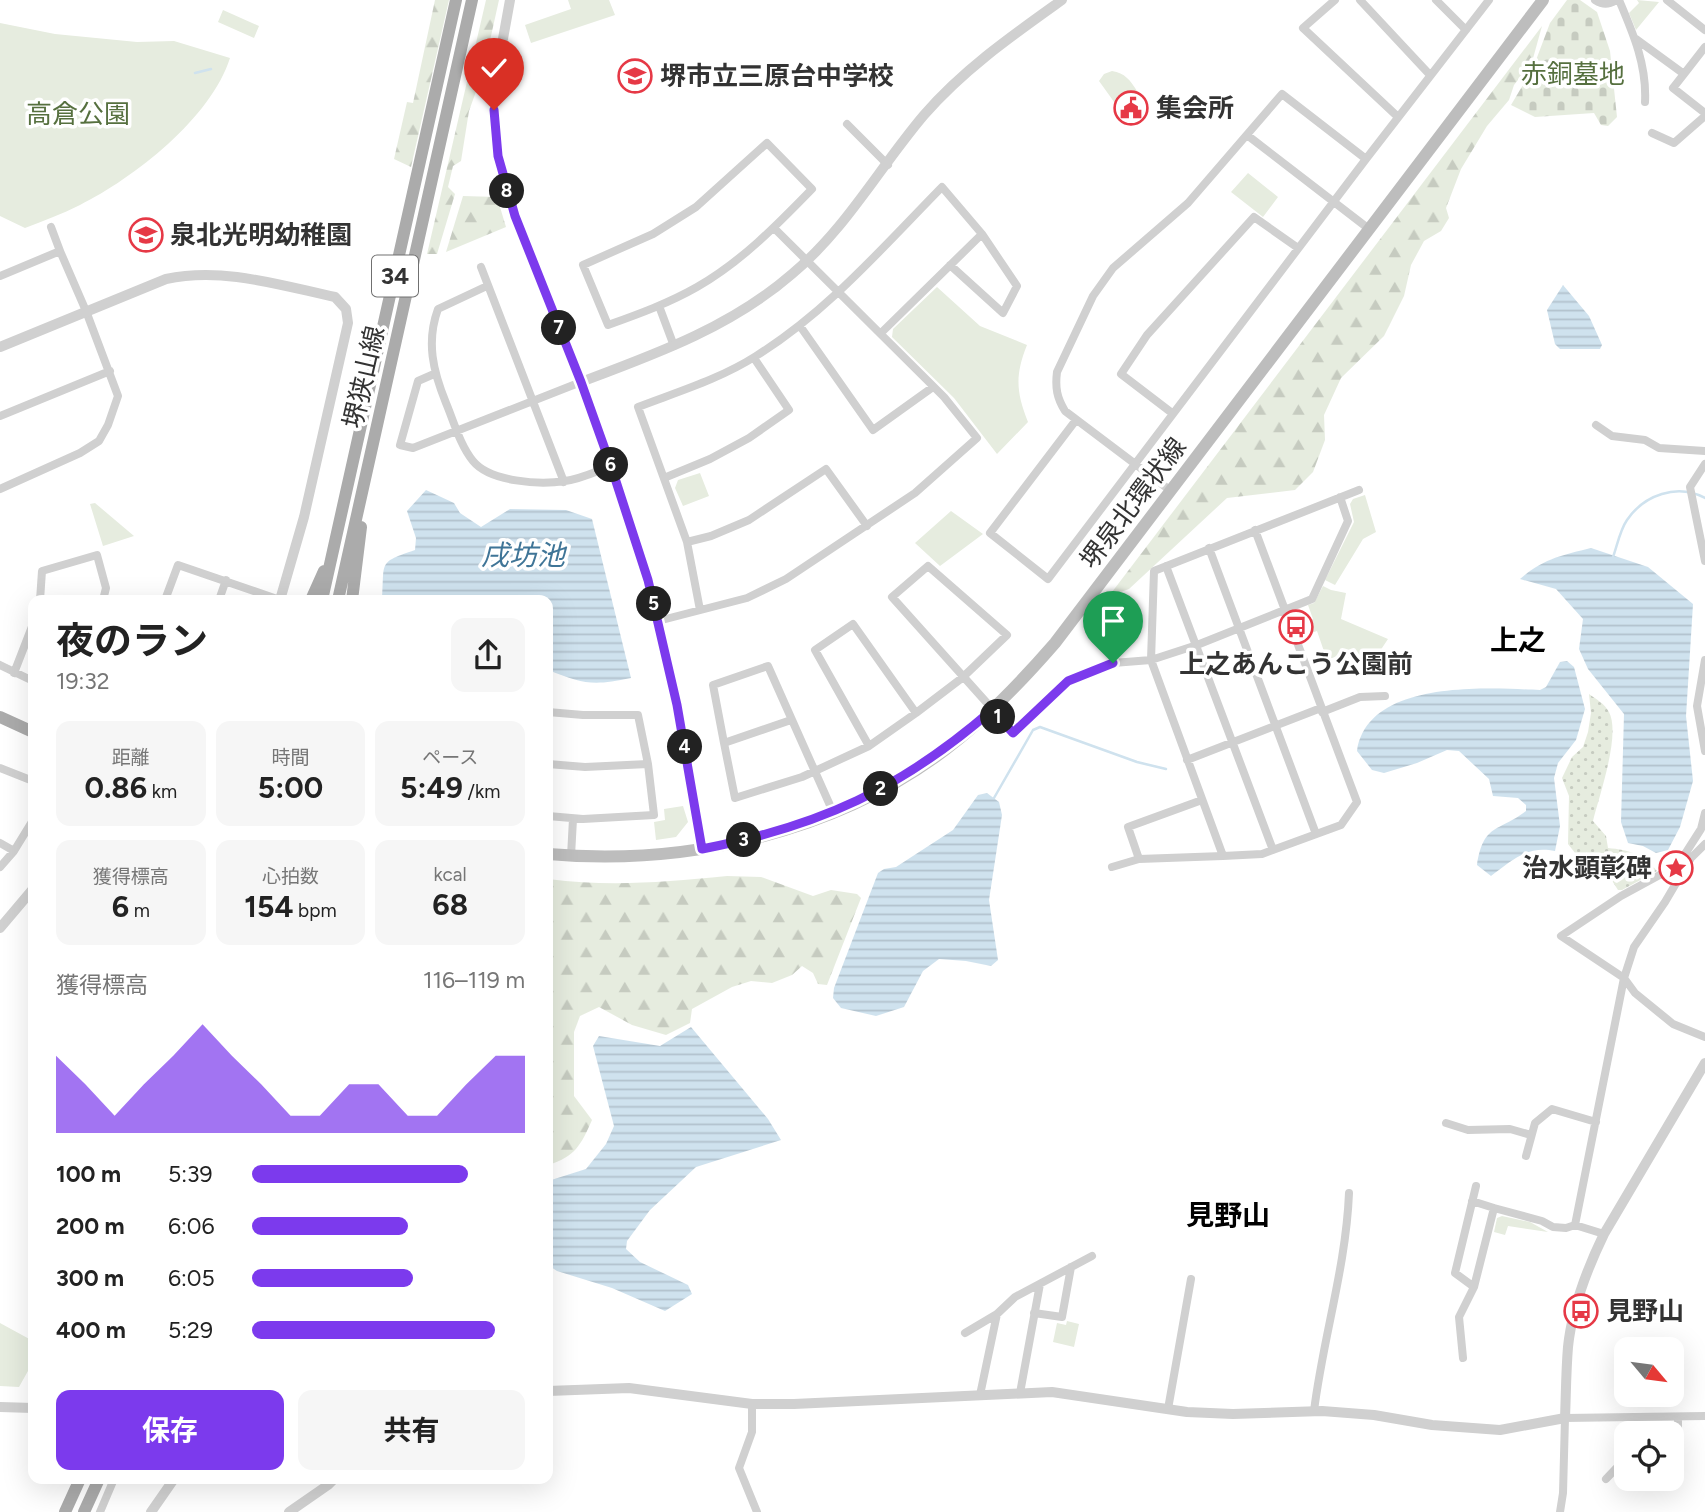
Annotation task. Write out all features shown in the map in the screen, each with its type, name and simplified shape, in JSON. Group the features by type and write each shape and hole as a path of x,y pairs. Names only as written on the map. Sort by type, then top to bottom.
{"main road":[{"name":"堺狭山線","path":"323,595 456,0"},
{"name":"堺狭山線","path":"339,595 472,0"},
{"name":"堺泉北環状線","path":"553,854 651,856 702,849 772,833 833,812 916,769 945,750 992,710 1055,643 1543,0"},
{"path":"353,595 370,453"},
{"path":"313,595 334,552"},
{"path":"0,716 28,730"},
{"path":"65,1512 78,1484"},
{"path":"84,1512 98,1484"}],"street":[{"path":"510,0 495,83 494,110 498,156 515,216 581,382 648,580 677,705 702,849"},
{"path":"435,374 418,381 400,445 413,448 458,432 674,346 738,314 765,296 838,229 924,116 967,72 1062,0"},
{"path":"1335,0 1303,28 1398,117"},
{"path":"1360,0 1430,75"},
{"path":"1436,0 1466,30"},
{"path":"1076,419 990,533 1048,579 1489,0"},
{"path":"1595,0 1601,4 1617,0 1636,39 1646,85 1645,102"},
{"path":"1667,0 1705,30"},
{"path":"1636,39 1684,74"},
{"path":"1652,133 1674,143 1705,114 1673,88 1705,47"},
{"path":"1171,491 1065,411 1058,398 1055,384 1057,372 1093,296 1113,268 1188,203 1282,94 1366,159"},
{"path":"847,124 888,165"},
{"path":"1247,135 1369,229"},
{"path":"767,143 812,190 774,228 730,265 698,287 608,326 583,265 653,234 696,207 767,143"},
{"path":"701,610 687,542 638,407 711,379 754,358 800,326 839,291 942,187 982,234 1017,286 1003,313 950,265"},
{"path":"1172,413 1121,374 1147,335 1254,217 1298,248"},
{"path":"0,489 80,453 99,441 118,396 51,227"},
{"path":"658,621 747,597 786,579 915,493 977,438 933,387 774,228"},
{"path":"881,334 982,234"},
{"path":"0,276 60,251"},
{"path":"481,267 564,482"},
{"path":"0,347 166,279 206,273 231,275 335,296 346,309 348,323 304,517 281,595"},
{"path":"487,286 438,309 433,322 431,346 435,374 458,432 474,462 482,470 496,476 523,481 564,482 611,466"},
{"path":"659,306 674,346"},
{"path":"800,326 873,430 933,387"},
{"path":"664,478 710,459 748,438 789,410 754,358"},
{"path":"0,416 110,371"},
{"path":"1596,425 1612,436 1645,440 1659,448 1705,451"},
{"path":"1705,464 1690,487 1705,561"},
{"path":"687,542 712,536 749,520 827,469 867,526"},
{"path":"1223,856 1151,660 1154,571 1359,490"},
{"path":"833,812 815,771 791,720 768,666 712,685 735,798 771,789 815,771 869,746 962,678 1007,635 928,566 892,597 962,678 1013,733 1068,681 1113,663 1151,660 1197,645 1312,599 1348,521 1340,497"},
{"path":"1112,867 1139,859 1262,854 1341,825 1357,802 1255,530"},
{"path":"1209,548 1316,834"},
{"path":"40,595 42,571 97,555 106,588 104,595"},
{"path":"167,595 178,565 266,595"},
{"path":"1166,566 1273,850"},
{"path":"221,595 226,580"},
{"path":"869,746 815,650 853,624 916,713"},
{"path":"14,673 28,637"},
{"path":"1705,660 1697,706 1705,751"},
{"path":"0,665 28,679"},
{"path":"1187,760 1275,725 1360,697 1385,696"},
{"path":"553,712 638,715 648,764 654,815 573,819 553,817"},
{"path":"724,743 791,720"},
{"path":"553,764 585,767 648,764"},
{"path":"0,768 28,779"},
{"path":"1139,859 1128,827 1202,800"},
{"path":"1575,1225 1624,978 1634,947 1681,867 1701,829 1705,813"},
{"path":"571,856 573,819"},
{"path":"0,867 28,828"},
{"path":"0,843 14,851"},
{"path":"1705,844 1681,867 1620,896 1561,936 1624,978 1635,993 1673,1024 1705,1037"},
{"path":"0,929 28,895"},
{"path":"1560,1512 1568,1346 1590,1261 1705,1063"},
{"path":"1526,1156 1535,1123 1552,1109 1596,1122"},
{"path":"1446,1123 1468,1130 1510,1129 1531,1135"},
{"path":"1474,1287 1455,1273 1476,1186"},
{"path":"1314,1412 1347,1232 1349,1193"},
{"path":"1472,1201 1542,1221 1553,1227 1566,1228 1575,1225 1604,1234"},
{"path":"1463,1358 1459,1317 1474,1287 1494,1208"},
{"path":"965,1333 997,1314 1015,1297 1092,1256"},
{"path":"1034,1313 1062,1317 1071,1267"},
{"path":"1168,1409 1191,1279"},
{"path":"1020,1393 1040,1284"},
{"path":"981,1395 997,1314"},
{"path":"553,1391 629,1388 752,1404 1052,1392 1168,1409 1233,1414 1314,1412 1374,1415 1432,1425 1500,1430 1565,1418 1705,1416"},
{"path":"752,1404 752,1432 739,1468 757,1512"},
{"path":"0,1406 28,1408"},
{"path":"1606,1479 1614,1471"},
{"path":"100,1512 112,1484"},
{"path":"150,1512 170,1484"},
{"path":"289,1512 329,1484"}],"green space":[{"path":"435,0 449,0 411,167 394,159 407,102 413,103"},
{"path":"486,0 499,0 483,72 469,111 461,161 453,166 448,187 455,194 437,254 427,254"},
{"path":"568,0 609,0 615,15 531,43 525,25 571,9"},
{"name":"赤銅墓地","path":"1567,0 1580,0 1597,12 1610,51 1617,117 1608,126 1601,125 1594,113 1535,117 1511,105 1533,68 1550,23"},
{"path":"1637,0 1659,2 1636,30 1629,13 1639,3"},
{"path":"223,10 259,26 254,38 218,22"},
{"name":"高倉公園","path":"0,23 55,34 137,42 174,41 230,58 206,102 168,144 124,179 101,193 80,205 25,228 0,216"},
{"path":"1542,26 1532,62 1514,85 1509,100 1487,126 1461,169 1446,208 1449,218 1441,231 1424,241 1411,265 1404,296 1384,336 1341,378 1324,415 1325,440 1313,472 1295,490 1227,498 1129,589 1109,596"},
{"path":"1112,71 1127,78 1137,91 1117,106 1099,81 1104,74"},
{"path":"1248,173 1278,197 1263,217 1231,192"},
{"path":"463,196 497,197 506,227 446,252"},
{"path":"937,287 980,326 1027,345 1020,365 1018,384 1028,422 997,454 954,398 892,337 893,329"},
{"path":"700,473 709,496 683,506 675,488 678,480"},
{"path":"1365,495 1376,532 1363,539 1335,585 1325,580 1354,522 1350,504 1353,499"},
{"path":"95,503 134,536 103,546 90,504"},
{"path":"951,511 983,534 940,566 915,543"},
{"path":"1323,586 1346,593 1341,619 1388,639 1376,657 1348,660 1345,653 1327,660 1317,631 1300,637 1296,626 1313,619 1308,605 1314,603"},
{"path":"1589,694 1605,707 1612,722 1611,750 1593,821 1606,836 1608,848 1636,854 1657,871 1622,890 1618,890 1609,876 1579,858 1568,844 1569,796 1562,778 1572,757 1583,747 1588,732 1591,713"},
{"path":"683,806 688,822 676,837 656,840 654,822 665,820 664,809"},
{"path":"727,876 761,877 813,896 831,890 857,894 861,898 827,985 818,984 813,973 802,966 792,975 772,983 751,981 732,987 692,1009 690,1023 666,1035 632,1025 599,1007 580,1016 574,1032 574,1096 592,1120 576,1149 553,1163 553,879 659,882"},
{"path":"1502,1216 1530,1222 1548,1232 1508,1226 1505,1235 1494,1232 1497,1218"},
{"path":"1067,1321 1079,1324 1074,1347 1053,1342 1057,1323 1066,1325"},
{"path":"0,1323 28,1338 28,1371 19,1387 0,1386"}],"water":[{"path":"1563,285 1589,316 1602,345 1600,349 1560,349 1555,344 1547,310"},
{"name":"戌坊池","path":"426,490 454,503 460,513 481,527 510,509 566,510 592,519 631,678 588,682 553,672 553,595 382,595 385,565 394,558 415,550 416,538 407,511"},
{"path":"1591,548 1648,567 1693,604 1686,716 1693,781 1680,827 1668,850 1656,853 1643,846 1628,843 1621,822 1624,714 1588,669 1579,649 1583,619 1556,589 1520,579 1545,562"},
{"path":"1567,661 1574,667 1585,709 1576,740 1558,763 1554,778 1560,826 1555,851 1528,852 1513,859 1491,876 1477,865 1484,842 1493,830 1526,811 1526,805 1518,798 1493,796 1489,779 1459,751 1447,750 1384,773 1372,770 1357,751 1366,728 1383,711 1406,700 1462,689 1540,690 1546,687 1560,662"},
{"path":"987,793 999,802 1002,815 989,900 998,960 991,966 939,959 923,971 904,1007 876,1016 841,1008 833,998 834,988 878,873 896,867 953,830 978,795"},
{"path":"691,1027 768,1119 781,1140 696,1167 650,1210 627,1241 626,1249 640,1262 688,1285 692,1294 665,1311 612,1288 553,1268 553,1179 586,1169 606,1144 614,1126 593,1046 599,1036 660,1046"}],"waterway":[{"path":"195,73 211,69"},
{"path":"1613,557 1625,524 1642,504 1672,492 1705,498"},
{"path":"994,798 1033,730 1040,727 1137,762 1166,769"}],"place":[{"name":"堺市立三原台中学校","path":"635,76"},
{"name":"集会所","path":"1131,108"},
{"name":"泉北光明幼稚園","path":"146,235"},
{"name":"上之あんこう公園前","path":"1296,627"},
{"name":"治水顕彰碑","path":"1676,868"},
{"name":"見野山","path":"1581,1311"}],"district":[{"name":"上之","path":"1518,640"},
{"name":"見野山","path":"1228,1215"}],"route":[{"path":"494,110 498,156 506,189 581,382 648,580 677,705 702,849 772,833 856,801 885,787 945,750 992,710 1013,733 1068,681 1113,663"}]}
